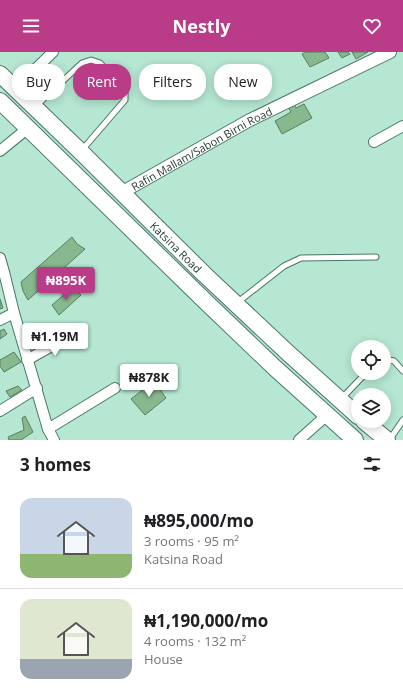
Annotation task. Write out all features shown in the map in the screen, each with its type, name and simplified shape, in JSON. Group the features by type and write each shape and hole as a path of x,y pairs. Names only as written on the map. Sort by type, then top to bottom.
{"highway":[{"name":"Katsina Road","path":"0,74 12,86"},
{"name":"Katsina Road","path":"26,100 235,304 351,410"},
{"name":"Katsina Road","path":"0,101 221,317 355,440"},
{"path":"373,428 388,440"}],"street":[{"path":"41,64 53,52"},
{"name":"Rafin Mallam/Sabon Birni Road","path":"122,193 248,121 390,52"},
{"path":"374,142 403,126"},
{"path":"0,151 28,128"},
{"path":"0,258 2,272 27,360 37,388 48,429 54,440"},
{"path":"0,320 14,313"},
{"path":"27,360 73,334"},
{"path":"0,411 37,388"},
{"path":"48,429 115,388"},
{"path":"299,440 327,415"}],"lane":[{"path":"34,108 82,63 91,60 100,63 125,92 125,100 80,152"},
{"path":"235,304 284,266 301,258 376,258"},
{"path":"391,360 394,361 403,371"},
{"path":"340,400 359,380"},
{"path":"388,440 403,420"}],"building":[{"path":"305,52 325,52 329,58 310,67 302,54"},
{"path":"338,52 348,52 350,54 342,58"},
{"path":"352,52 368,52 356,59"},
{"path":"294,104 296,108 304,104 312,118 282,134 275,121 291,112 288,107"},
{"path":"72,237 77,244 85,249 28,300 23,291 21,282"},
{"path":"73,287 81,295 59,315 52,305"},
{"path":"0,299 3,308 0,309"},
{"path":"4,329 7,334 0,339 0,331"},
{"path":"14,352 21,362 4,372 0,366 0,360"},
{"path":"154,381 166,398 145,415 131,399"},
{"path":"18,386 22,390 10,397 6,391"},
{"path":"25,416 33,432 21,440 9,440 8,437 24,430 22,418"}]}
